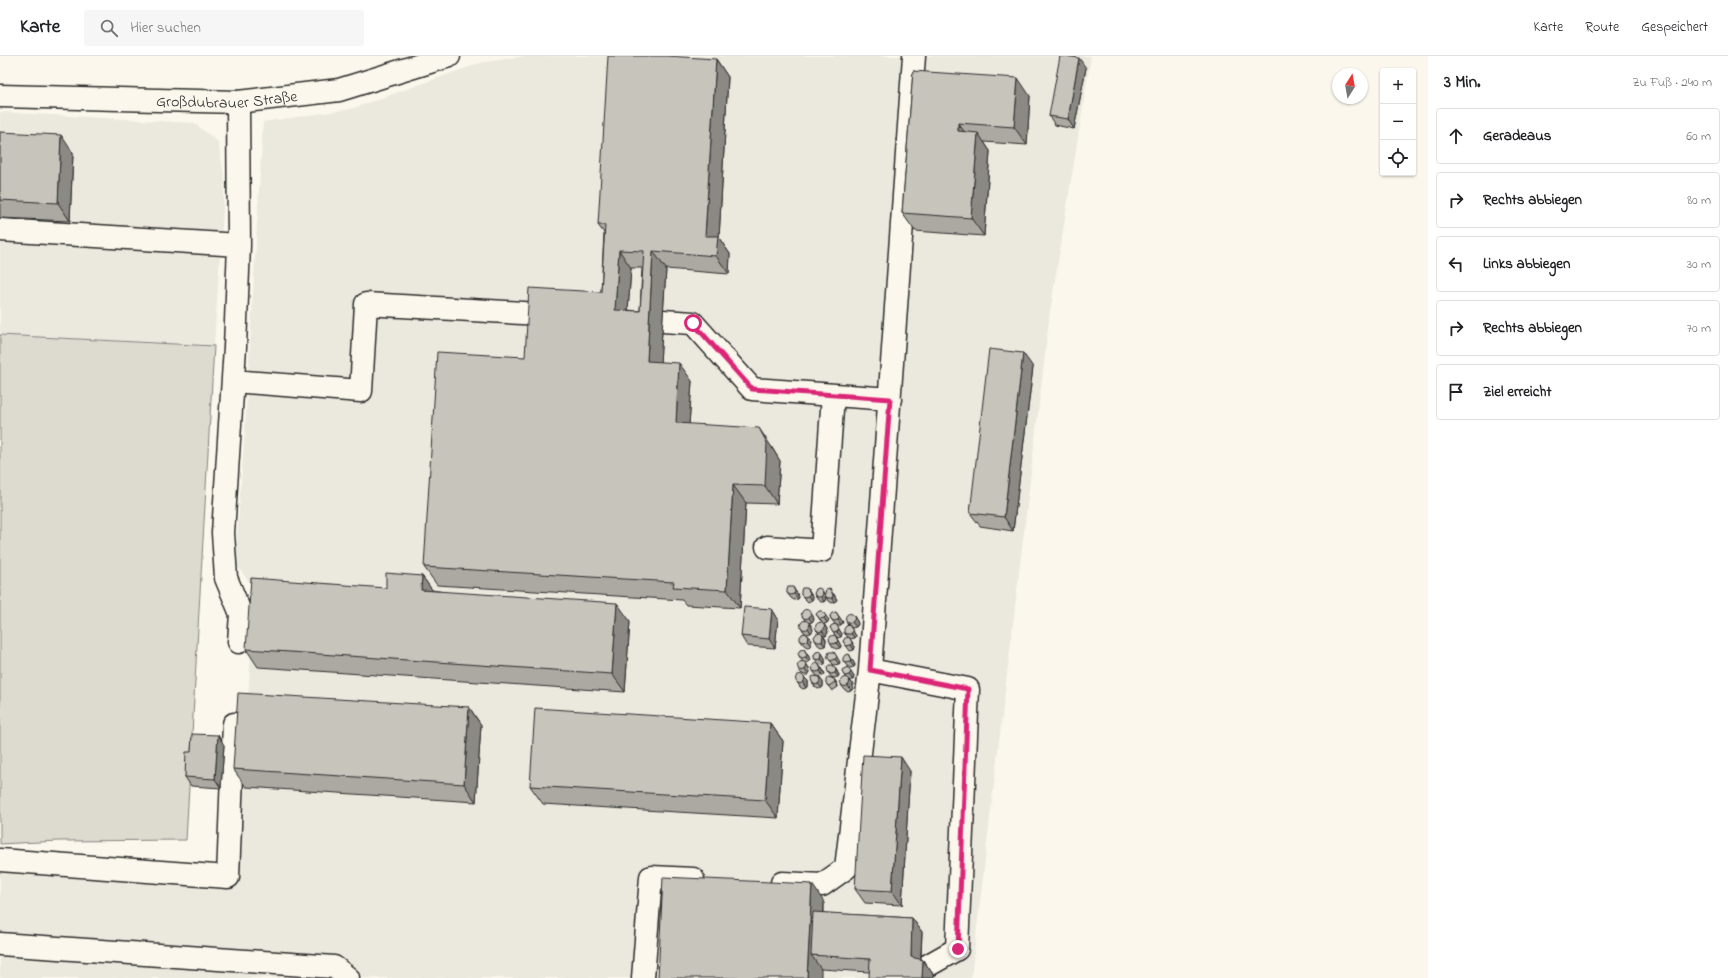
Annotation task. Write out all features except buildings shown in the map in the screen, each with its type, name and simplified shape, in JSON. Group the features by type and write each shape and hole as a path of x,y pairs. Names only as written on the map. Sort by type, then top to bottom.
{"main road":[{"name":"Großdubrauer Straße","path":"0,96 238,102 339,90 449,56"},
{"path":"760,882 822,885 846,868 870,670 914,56"},
{"path":"238,102 239,245 233,381 223,533 226,578 241,614 239,642"},
{"path":"0,230 239,245"},
{"path":"233,381 361,391 366,304 540,314"},
{"path":"653,321 693,323 752,389 890,399"},
{"path":"767,546 822,551 833,395"},
{"path":"870,670 968,689 958,949 927,966"},
{"path":"0,860 228,877 234,724"},
{"path":"643,978 651,877 713,880"},
{"path":"0,944 334,967 348,978"}],"shaded area":[{"path":"525,56 1091,56 1050,312 971,978 0,978 0,871 236,884 255,590 235,563 245,429 263,122 351,109 480,63"},
{"path":"0,112 194,123 218,142 225,180 214,346 0,335"},
{"path":"0,335 214,346 186,840 59,841 0,844"}],"route":[{"path":"693,323 752,389 890,399 870,670 968,689 958,949"}]}
